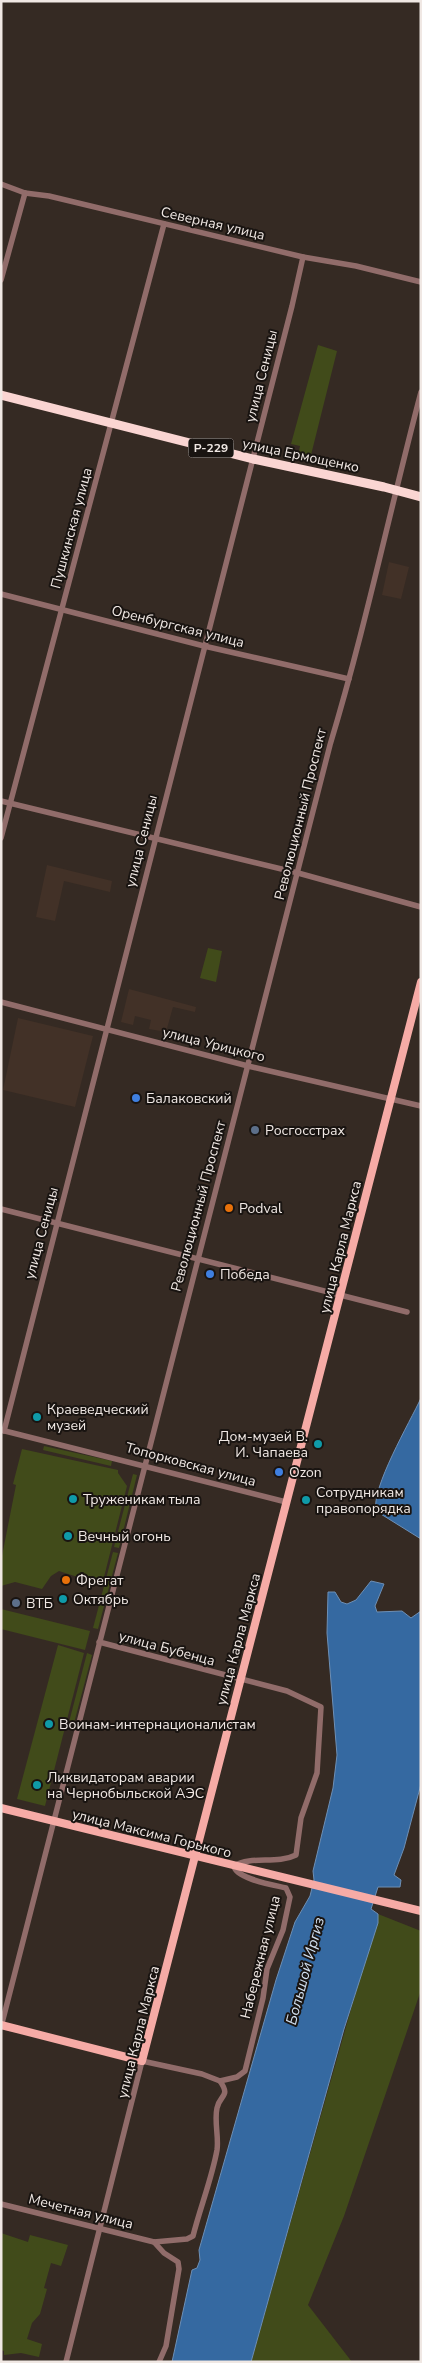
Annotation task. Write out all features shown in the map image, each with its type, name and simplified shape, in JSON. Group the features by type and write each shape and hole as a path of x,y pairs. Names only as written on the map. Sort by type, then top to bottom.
{"highway":[{"name":"улица Ермощенко","path":"1,396 253,459 395,490 421,498"}],"main road":[{"name":"улица Карла Маркса","path":"142,2061 421,982"},
{"name":"улица Максима Горького","path":"1,1808 421,1912"},
{"path":"1,2026 142,2061"}],"street":[{"name":"Северная улица","path":"1,184 25,193 49,196 303,257 356,266 421,282"},
{"path":"1,280 25,193"},
{"name":"Пушкинская улица","path":"1,838 164,224"},
{"name":"улица Сеницы","path":"2,1430 107,1028 303,257"},
{"name":"Революционный Проспект","path":"1,2026 330,745 350,679 395,490 421,392"},
{"name":"Оренбургская улица","path":"1,594 204,646 350,679"},
{"path":"1,801 154,840 298,873 421,907"},
{"name":"улица Урицкого","path":"1,1002 248,1066 421,1106"},
{"path":"1,1209 407,1312"},
{"name":"Топорковская улица","path":"2,1430 144,1464 286,1502"},
{"name":"улица Бубенца","path":"99,1642 286,1692 321,1707 317,1773 301,1818 296,1855 272,1862 242,1861 234,1866"},
{"name":"Набережная улица","path":"220,2081 237,2077 245,2071 263,1998 267,1969 283,1930 290,1897 286,1888 249,1878 238,1873 234,1866"},
{"path":"142,2061 202,2074 220,2081 225,2089 225,2095 217,2107 219,2137 216,2154 193,2236 187,2239 154,2242"},
{"name":"улица Карла Маркса","path":"66,2362 142,2061"},
{"name":"Мечетная улица","path":"1,2204 154,2242"},
{"path":"154,2242 178,2262 179,2269 166,2346 159,2362"}],"shaded area":[{"path":"389,562 409,567 401,599 382,595"},
{"path":"47,865 112,881 110,892 64,881 55,921 36,917"},
{"path":"129,989 196,1007 195,1012 173,1007 166,1032 149,1029 151,1020 135,1016 133,1025 121,1022"},
{"path":"18,1018 93,1036 75,1107 3,1090"}],"green space":[{"path":"318,345 337,351 310,459 298,456 300,446 291,444"},
{"path":"208,948 222,951 216,982 200,978"},
{"path":"44,1446 112,1461 111,1466 43,1450"},
{"path":"22,1449 118,1470 127,1486 102,1585 59,1571 51,1576 42,1589 15,1582 1,1586 1,1561 16,1485 13,1484"},
{"path":"133,1474 137,1475 119,1548 114,1547"},
{"path":"113,1552 118,1553 98,1629 93,1628"},
{"path":"1,1609 90,1631 85,1650 1,1629"},
{"path":"58,1645 84,1653 45,1806 17,1799"},
{"path":"87,1653 92,1655 73,1727 68,1726"},
{"path":"378,1914 421,1931 421,1990 344,2216 308,2305 352,2362 251,2362"},
{"path":"1,2233 28,2242 30,2235 68,2245 61,2266 51,2263 44,2288 47,2289 40,2314 32,2323 27,2339 42,2344 39,2357 21,2353 4,2355 4,2351 1,2350"}],"water":[{"path":"421,1398 421,1539 376,1511 376,1501 385,1471"},
{"name":"Большой Иргиз","path":"371,1581 384,1584 375,1606 377,1612 402,1611 411,1618 421,1611 421,1784 404,1848 394,1875 401,1880 400,1887 378,1887 371,1909 378,1914 378,1923 344,2029 251,2362 172,2362 192,2270 197,2268 200,2260 199,2250 276,1980 295,1922 310,1896 314,1880 313,1871 333,1788 337,1755 327,1633 328,1592 335,1592 341,1602 347,1604 356,1600"}],"place":[{"name":"Балаковский","path":"136,1098"},
{"name":"Росгосстрах","path":"255,1130"},
{"name":"Podval","path":"229,1208"},
{"name":"Победа","path":"210,1274"},
{"name":"Краеведческий музей","path":"37,1417"},
{"name":"Дом-музей В. И. Чапаева","path":"318,1444"},
{"name":"Ozon","path":"279,1472"},
{"name":"Труженикам тыла","path":"73,1499"},
{"name":"Сотрудникам правопорядка","path":"306,1500"},
{"name":"Вечный огонь","path":"68,1536"},
{"name":"Фрегат","path":"66,1580"},
{"name":"Октябрь","path":"63,1599"},
{"name":"ВТБ","path":"16,1603"},
{"name":"Воинам-интернационалистам","path":"49,1724"},
{"name":"Ликвидаторам аварии на Чернобыльской АЭС","path":"37,1785"}]}
